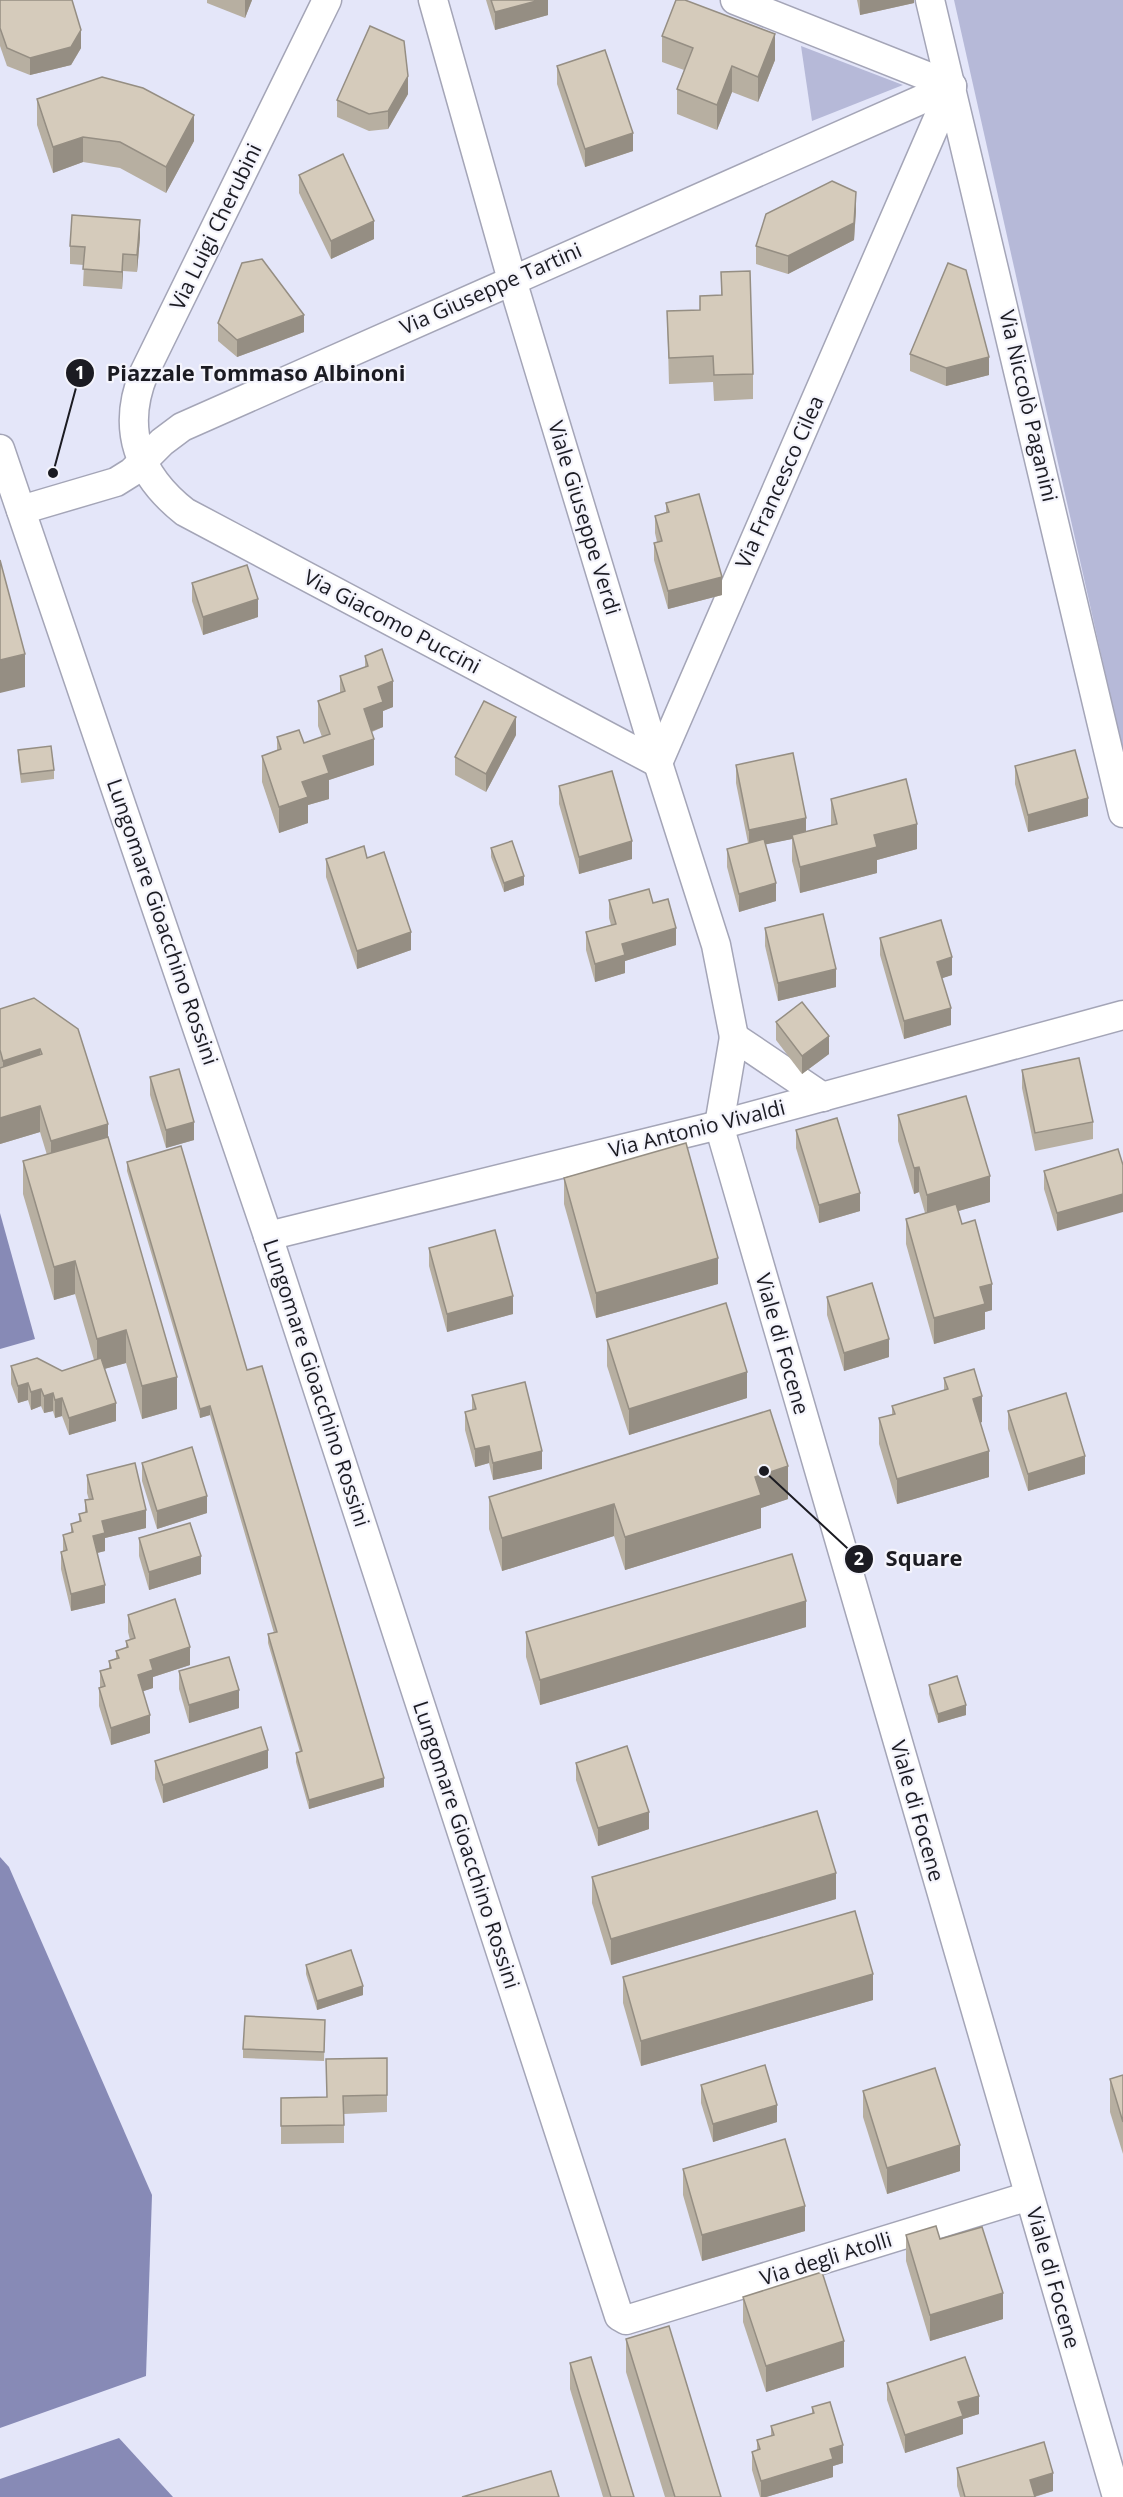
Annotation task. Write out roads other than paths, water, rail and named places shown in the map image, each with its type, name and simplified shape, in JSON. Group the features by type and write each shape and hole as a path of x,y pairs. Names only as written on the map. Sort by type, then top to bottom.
{"street":[{"name":"Via Luigi Cherubini","path":"142,461 135,444 132,425 138,389 327,0"},
{"name":"Viale Giuseppe Verdi","path":"433,0 512,280 658,763 716,945 734,1037"},
{"path":"735,0 952,86"},
{"name":"Via Niccolò Paganini","path":"930,0 1123,813"},
{"name":"Via Giuseppe Tartini","path":"21,510 116,482 132,472 162,442 182,427 952,86"},
{"name":"Via Francesco Cilea","path":"658,763 952,86"},
{"name":"Lungomare Gioacchino Rossini","path":"0,449 268,1236 622,2320"},
{"name":"Via Giacomo Puccini","path":"142,461 159,489 185,512 658,763"},
{"name":"Via Antonio Vivaldi","path":"268,1236 719,1125 1123,1015"},
{"path":"719,1125 734,1037 823,1097"},
{"name":"Viale di Focene","path":"719,1125 1117,2497"},
{"name":"Via degli Atolli","path":"622,2320 1029,2196"}],"place":[{"name":"Piazzale Tommaso Albinoni","path":"53,473"},
{"name":"Square","path":"764,1471"}]}
